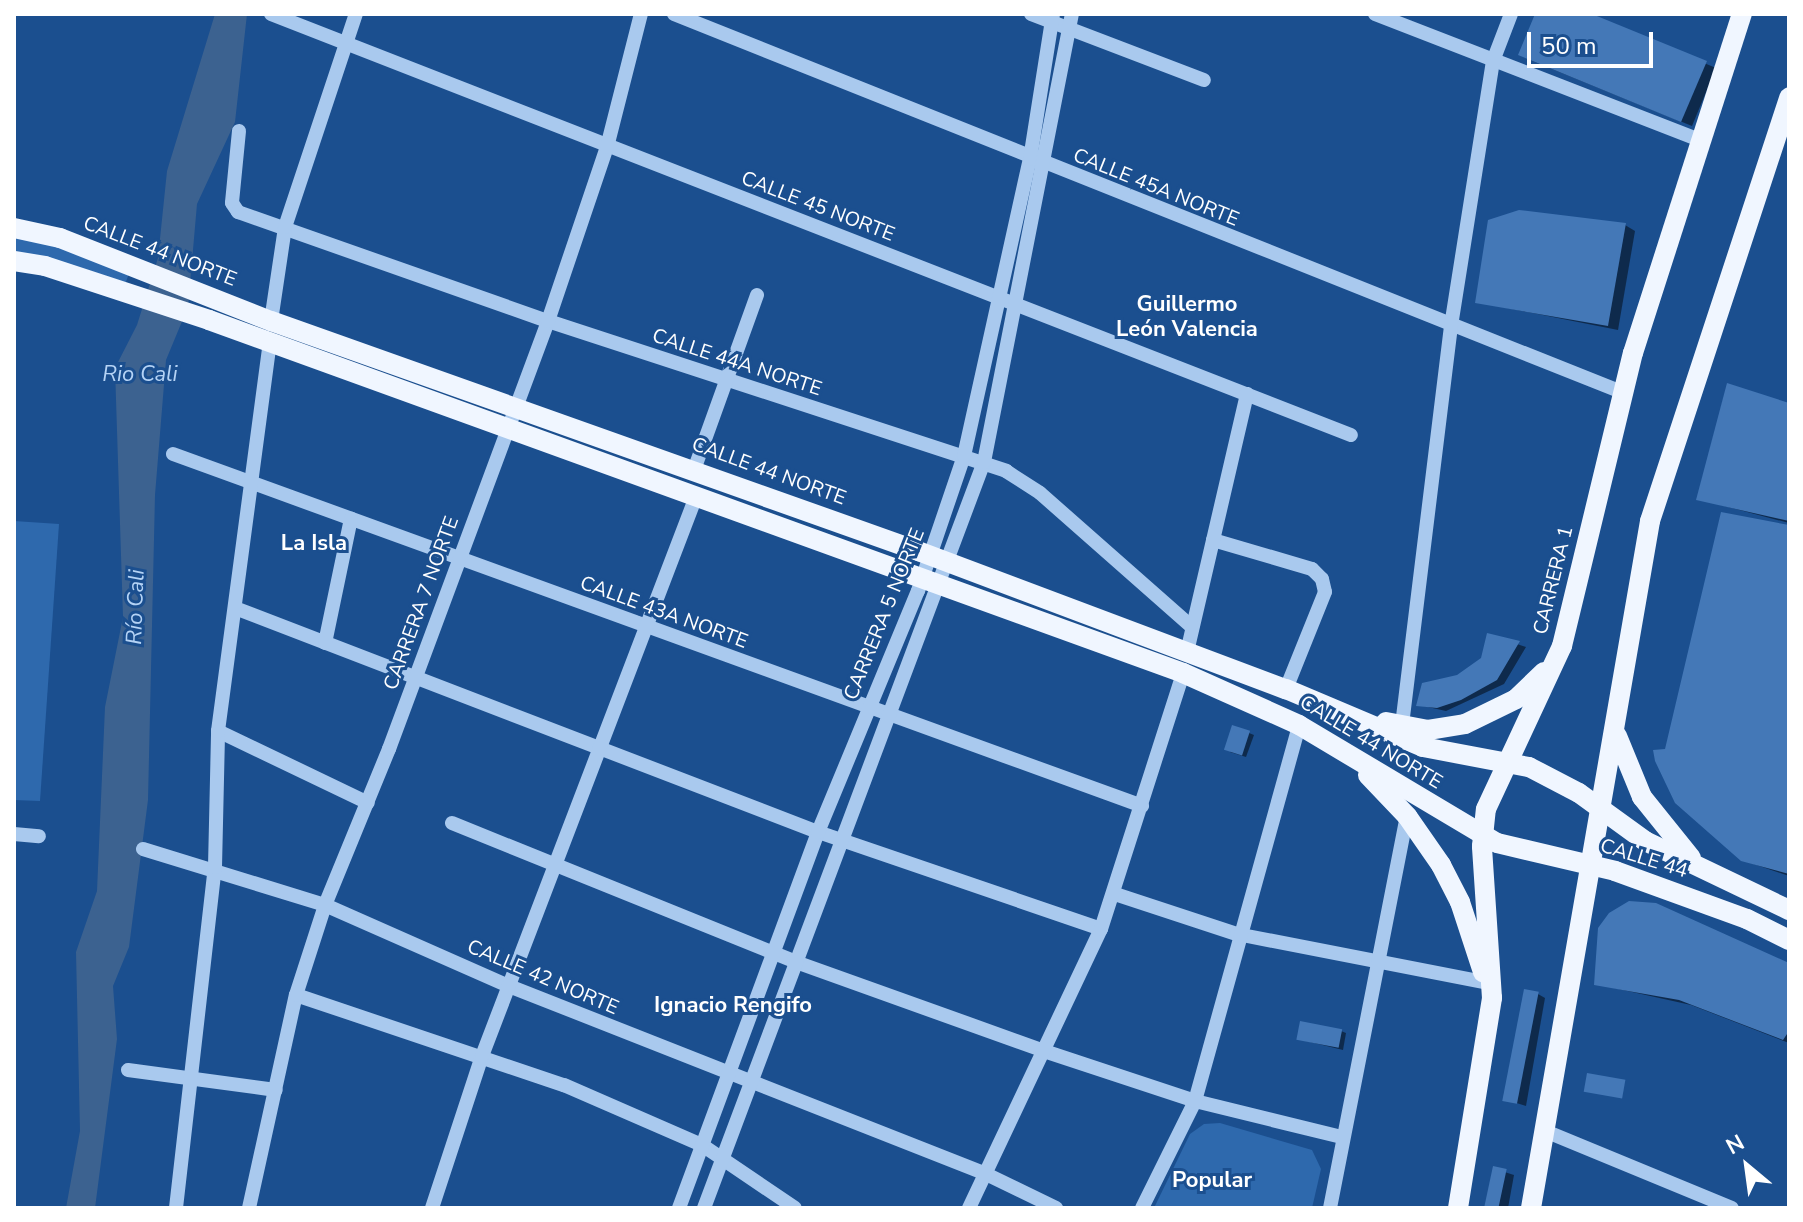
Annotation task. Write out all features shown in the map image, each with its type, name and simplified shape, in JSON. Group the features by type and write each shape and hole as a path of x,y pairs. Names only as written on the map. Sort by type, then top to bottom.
{"main road":[{"name":"CARRERA 1","path":"1458,1208 1491,1017 1481,836 1506,760 1562,646 1624,393 1742,14"},
{"path":"1531,1208 1602,814 1650,521 1789,97"},
{"name":"CALLE 44 NORTE","path":"14,228 60,238 271,321 516,405 939,559 1286,689 1423,747 1506,760"},
{"name":"CALLE 44 NORTE","path":"14,261 126,291 209,320 508,426 695,499 1183,673 1299,725 1481,836"},
{"path":"1350,716 1444,728 1487,715 1542,675 1562,646"},
{"path":"1616,730 1642,797 1679,847 1703,869"},
{"path":"1327,743 1407,816 1460,902 1485,982 1491,1017"},
{"name":"CALLE 44","path":"1506,760 1571,789 1602,814 1703,869 1789,910"},
{"name":"CALLE 44","path":"1481,836 1517,852 1653,883 1789,940"}],"street":[{"name":"CALLE 45 NORTE","path":"271,14 1351,435"},
{"path":"271,321 285,227 343,44 356,14"},
{"name":"CARRERA 7 NORTE","path":"249,1208 296,995 325,905 368,803 548,321 607,147 641,14"},
{"name":"CALLE 45A NORTE","path":"674,14 1045,165 1624,393"},
{"path":"1031,14 1070,21 1204,80"},
{"path":"1375,14 1702,141"},
{"path":"1402,725 1451,326 1493,61 1511,14"},
{"name":"CARRERA 5 NORTE","path":"704,1208 793,961 844,841 939,559 1001,298 1030,159 1052,18"},
{"name":"CARRERA 5 NORTE","path":"939,559 984,462 1045,165 1070,21"},
{"name":"CALLE 44A NORTE","path":"239,131 232,203 238,212 548,321 984,462 1040,493 1192,627"},
{"path":"694,470 757,295"},
{"path":"176,1208 215,867 218,731 270,343"},
{"path":"1187,652 1247,394"},
{"name":"CALLE 43A NORTE","path":"173,454 1142,806"},
{"path":"432,1208 482,1056 643,627 695,499"},
{"path":"325,643 351,519"},
{"path":"1213,540 1312,569 1322,579 1325,592 1286,689"},
{"name":"CARRERA 5 NORTE","path":"679,1208 818,832 868,707 931,582"},
{"path":"235,608 597,750 818,832 1101,929"},
{"path":"969,1208 1115,894 1183,673"},
{"path":"1142,1208 1195,1101 1237,934 1299,725"},
{"path":"218,731 368,803"},
{"path":"1330,1208 1407,816"},
{"path":"452,823 793,961 1044,1051 1195,1101 1342,1137"},
{"path":"14,834 39,836"},
{"name":"CALLE 42 NORTE","path":"143,849 215,867 325,905 509,986 748,1084 986,1174 1056,1208"},
{"path":"1115,894 1237,934 1485,982"},
{"path":"296,995 482,1056 702,1145 720,1161 795,1208"},
{"path":"128,1070 276,1090"},
{"path":"1545,1131 1732,1208"}],"shaded area":[{"path":"14,228 132,265 123,290 14,261"},
{"path":"14,521 59,524 40,801 14,800"},
{"path":"1220,1123 1312,1150 1321,1169 1312,1208 1154,1208 1190,1134 1204,1124"}],"water":[{"name":"Rio Cali","path":"215,14 247,14 235,122 197,204 188,307 166,360 155,495 148,800 129,947 113,986 117,1039 95,1208 66,1208 80,1131 76,952 97,891 105,707 123,617 115,368 137,325 158,258 167,171"}],"building":[{"path":"1535,14 1592,14 1707,61 1681,122 1518,55"},
{"path":"1519,210 1626,223 1608,326 1475,303 1488,220"},
{"path":"1727,383 1789,403 1789,521 1696,500"},
{"path":"1721,512 1789,525 1789,874 1741,861 1675,803 1655,761 1653,750 1665,749"},
{"path":"1487,633 1520,641 1497,680 1461,700 1437,708 1416,706 1422,683 1457,675 1481,658"},
{"path":"1232,725 1250,731 1242,756 1224,750"},
{"path":"1629,901 1656,903 1789,963 1789,1031 1783,1040 1679,1000 1594,985 1598,928 1609,913"},
{"path":"1524,989 1539,992 1517,1104 1502,1101"},
{"path":"1300,1021 1342,1029 1339,1048 1296,1040"},
{"path":"1587,1073 1625,1080 1622,1098 1584,1092"},
{"path":"1493,1166 1507,1169 1498,1208 1484,1208"}],"district":[{"name":"Guillermo León Valencia","path":"1187,316"},
{"name":"La Isla","path":"314,544"},
{"name":"Ignacio Rengifo","path":"733,1006"},
{"name":"Popular","path":"1212,1181"}],"water label":[{"name":"Río Cali","path":"136,607"}]}
